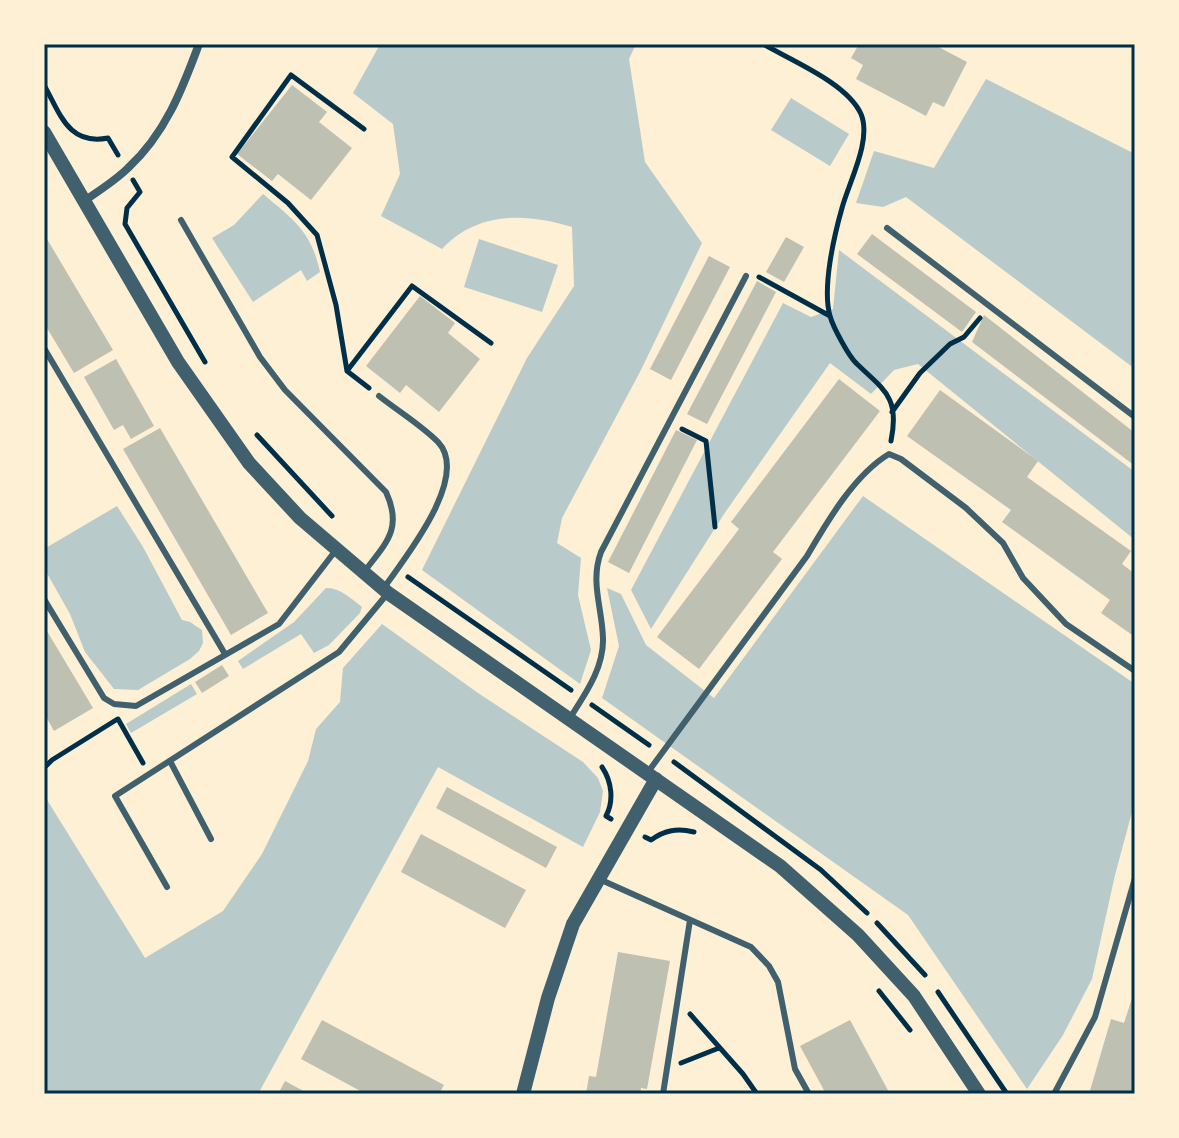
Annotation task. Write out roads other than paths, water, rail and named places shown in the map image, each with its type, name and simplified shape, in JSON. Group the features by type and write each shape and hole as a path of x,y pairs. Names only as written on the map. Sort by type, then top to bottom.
{"street":[{"path":"83,202 127,169 150,146 169,118 199,44"},
{"path":"44,132 178,362 211,412 249,463 300,518 386,591 780,866 858,935 914,996 979,1094"},
{"path":"523,1094 548,998 573,924 628,828 652,776"}],"lane":[{"path":"181,220 260,357 285,390 386,492 394,509 392,530 364,572"},
{"path":"887,228 1135,417"},
{"path":"570,718 594,679 603,640 595,586 596,564 667,422 746,276"},
{"path":"44,348 225,654"},
{"path":"167,887 115,796 339,652 386,591 397,569 421,537 440,497 448,465 440,444 379,396"},
{"path":"652,776 662,754 807,556 829,518 875,462 889,454 901,459 966,508 1003,543 1023,578 1066,624 1135,671"},
{"path":"44,599 104,698 114,704 136,706 279,624 336,550"},
{"path":"170,761 211,839"},
{"path":"1054,1094 1095,1017 1135,878"},
{"path":"599,879 751,947 769,966 778,982 795,1069 809,1094"},
{"path":"663,1094 690,920"}]}
